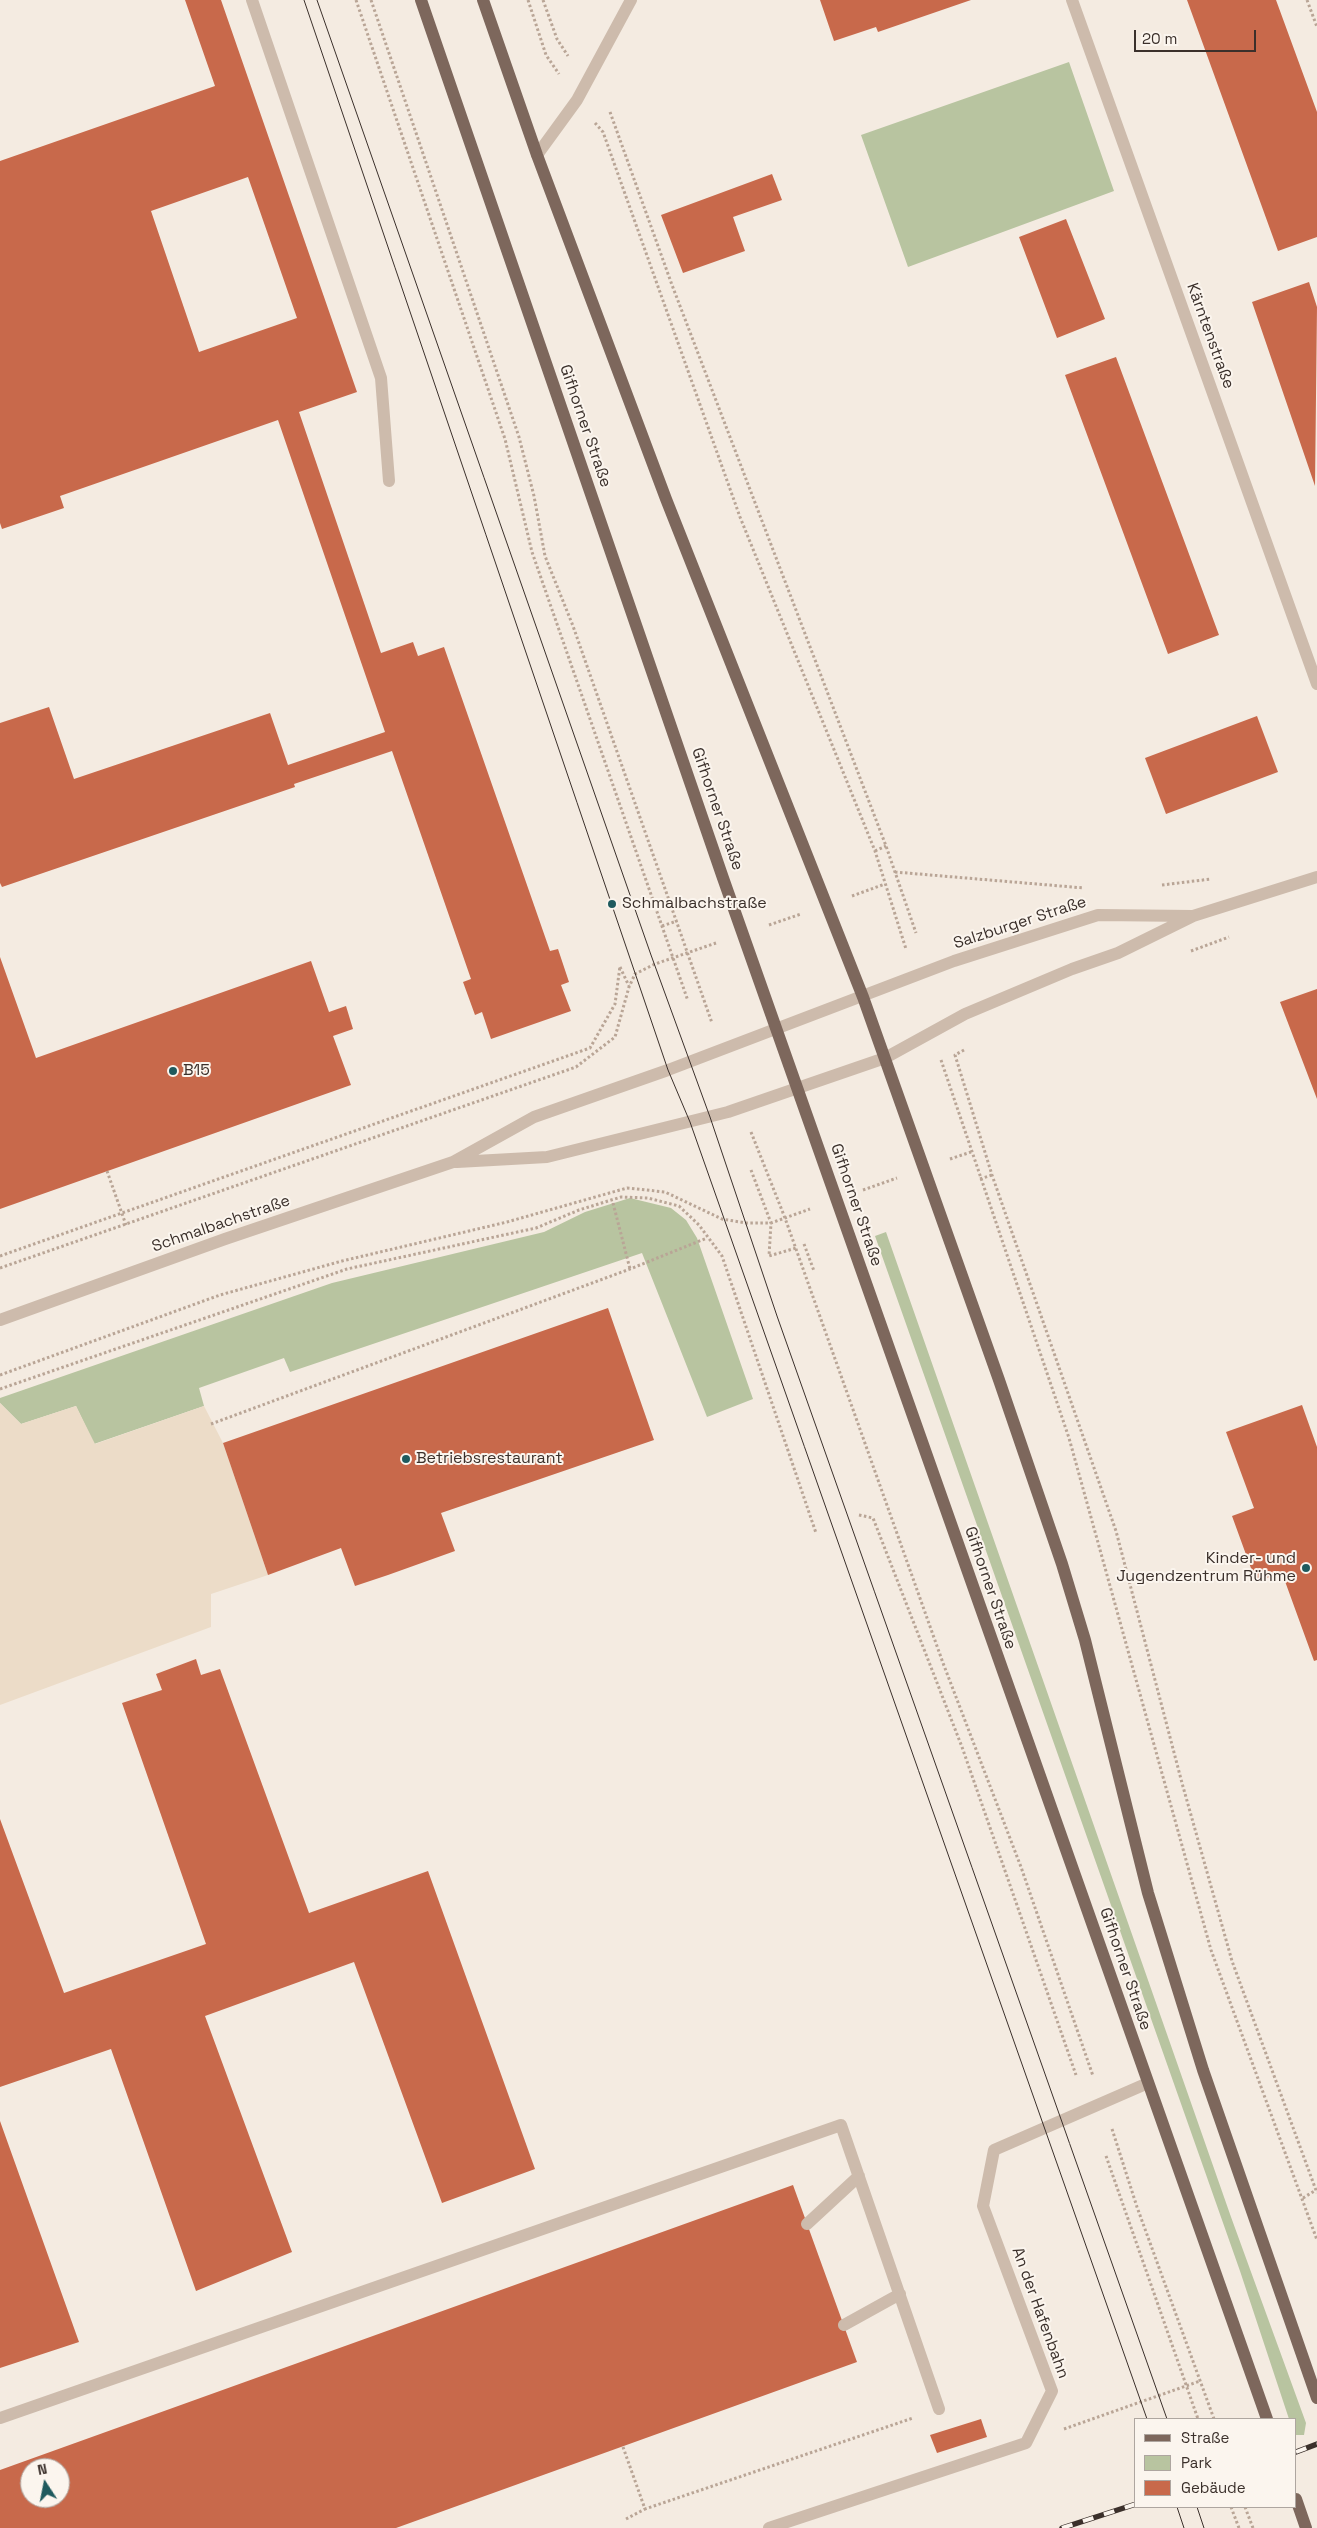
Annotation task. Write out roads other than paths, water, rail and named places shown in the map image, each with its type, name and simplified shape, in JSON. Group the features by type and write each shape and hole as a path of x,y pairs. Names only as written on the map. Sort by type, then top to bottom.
{"main road":[{"name":"Gifhorner Straße","path":"421,0 836,1200 1267,2418"},
{"path":"483,0 537,155 666,499 863,997 1062,1564 1084,1640 1148,1894 1203,2070 1317,2398"},
{"path":"1297,2502 1306,2528"}],"street":[{"path":"252,0 381,378 389,481"},
{"path":"537,155 577,100 631,0"},
{"name":"Kärntenstraße","path":"1072,0 1317,684"},
{"name":"Salzburger Straße","path":"885,1058 965,1014 1072,969 1118,953 1193,916 1317,877"},
{"name":"Salzburger Straße","path":"863,997 915,975 1098,915 1193,916"},
{"name":"Schmalbachstraße","path":"0,1320 225,1239 453,1162 534,1118 668,1070 776,1027 863,997"},
{"name":"Schmalbachstraße","path":"453,1162 547,1158 728,1112 885,1058"},
{"name":"An der Hafenbahn","path":"769,2528 1026,2443 1052,2391 983,2206 994,2150 1148,2083"},
{"path":"0,2418 841,2124 939,2409"},
{"path":"807,2224 859,2176"},
{"path":"844,2325 900,2294"}],"tram line":[{"path":"304,0 668,1070 690,1122 1147,2418"},
{"path":"317,0 651,955 710,1117 777,1316 1167,2418"},
{"path":"1177,2508 1184,2528"},
{"path":"1197,2508 1204,2528"}],"railway":[{"path":"1297,2452 1317,2444"},
{"path":"1062,2528 1134,2505"}],"place":[{"name":"Schmalbachstraße","path":"612,904"},
{"name":"B15","path":"173,1071"},
{"name":"Betriebsrestaurant","path":"406,1459"},
{"name":"Kinder- und Jugendzentrum Rühme","path":"1306,1568"}]}
